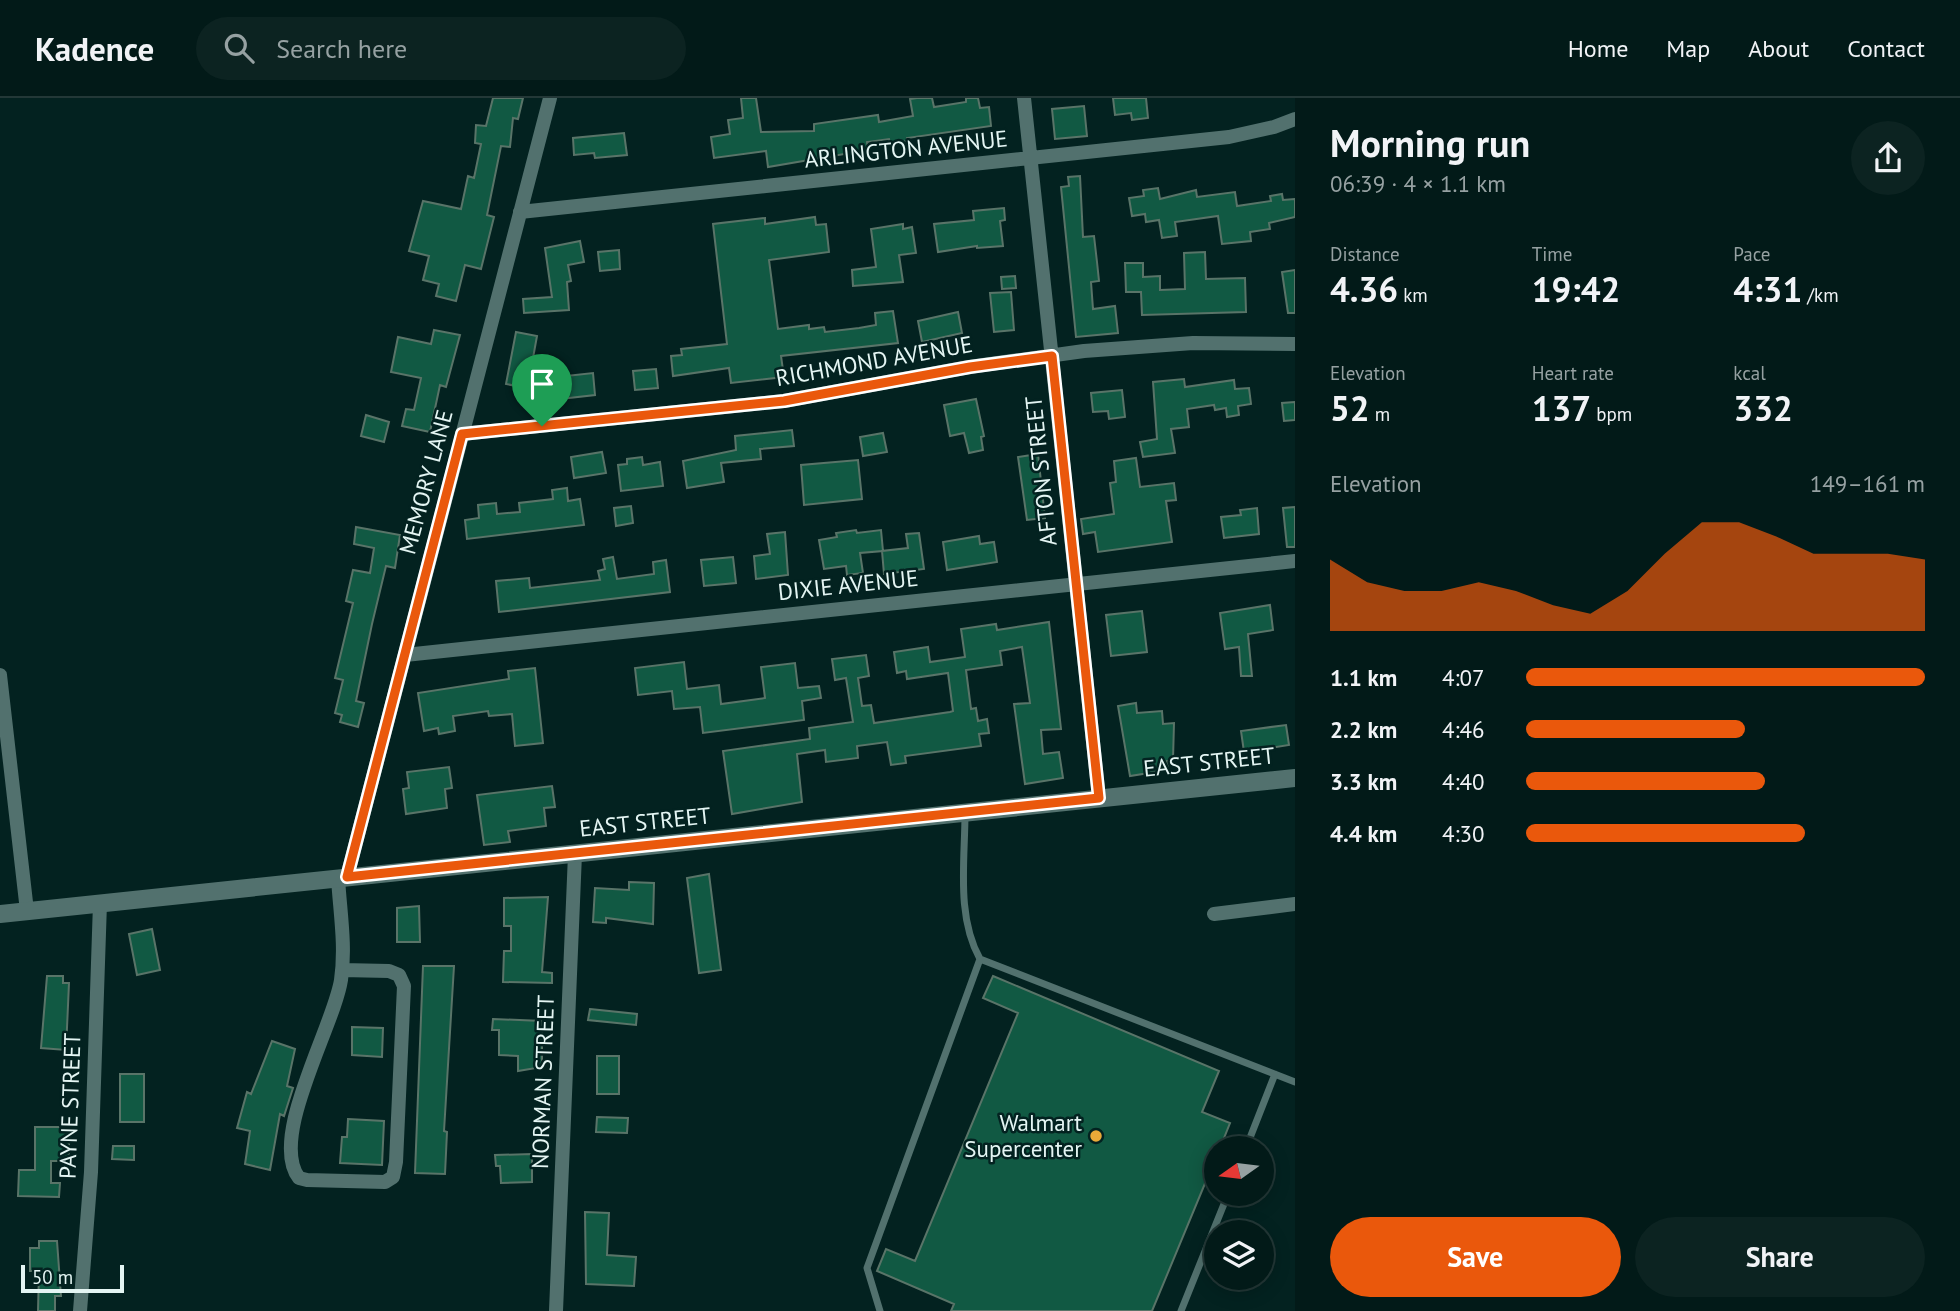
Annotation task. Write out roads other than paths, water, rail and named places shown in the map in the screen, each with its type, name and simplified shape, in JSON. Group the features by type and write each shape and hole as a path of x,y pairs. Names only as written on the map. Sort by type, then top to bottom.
{"street":[{"name":"MEMORY LANE","path":"342,970 389,971 402,978 404,986 397,1162 393,1177 385,1182 299,1178 292,1166 294,1122 341,983 343,878 405,654 550,98"},
{"name":"AFTON STREET","path":"1024,98 1099,798"},
{"name":"ARLINGTON AVENUE","path":"520,212 1229,137 1295,119"},
{"name":"RICHMOND AVENUE","path":"462,434 784,401 970,367 1052,356 1193,344 1295,344"},
{"name":"DIXIE AVENUE","path":"405,654 1295,561"},
{"path":"0,674 27,911"},
{"name":"EAST STREET","path":"0,914 1295,778"},
{"name":"NORMAN STREET","path":"556,1311 575,854"},
{"name":"PAYNE STREET","path":"80,1311 91,1172 100,903"},
{"path":"1214,914 1295,904"}],"lane":[{"path":"965,812 965,917 968,937 980,959 1295,1082"},
{"path":"880,1311 867,1268 980,959"},
{"path":"1251,1136 1275,1074"},
{"path":"1181,1311 1223,1206"}],"place":[{"name":"Walmart Supercenter","path":"1096,1136"}]}
